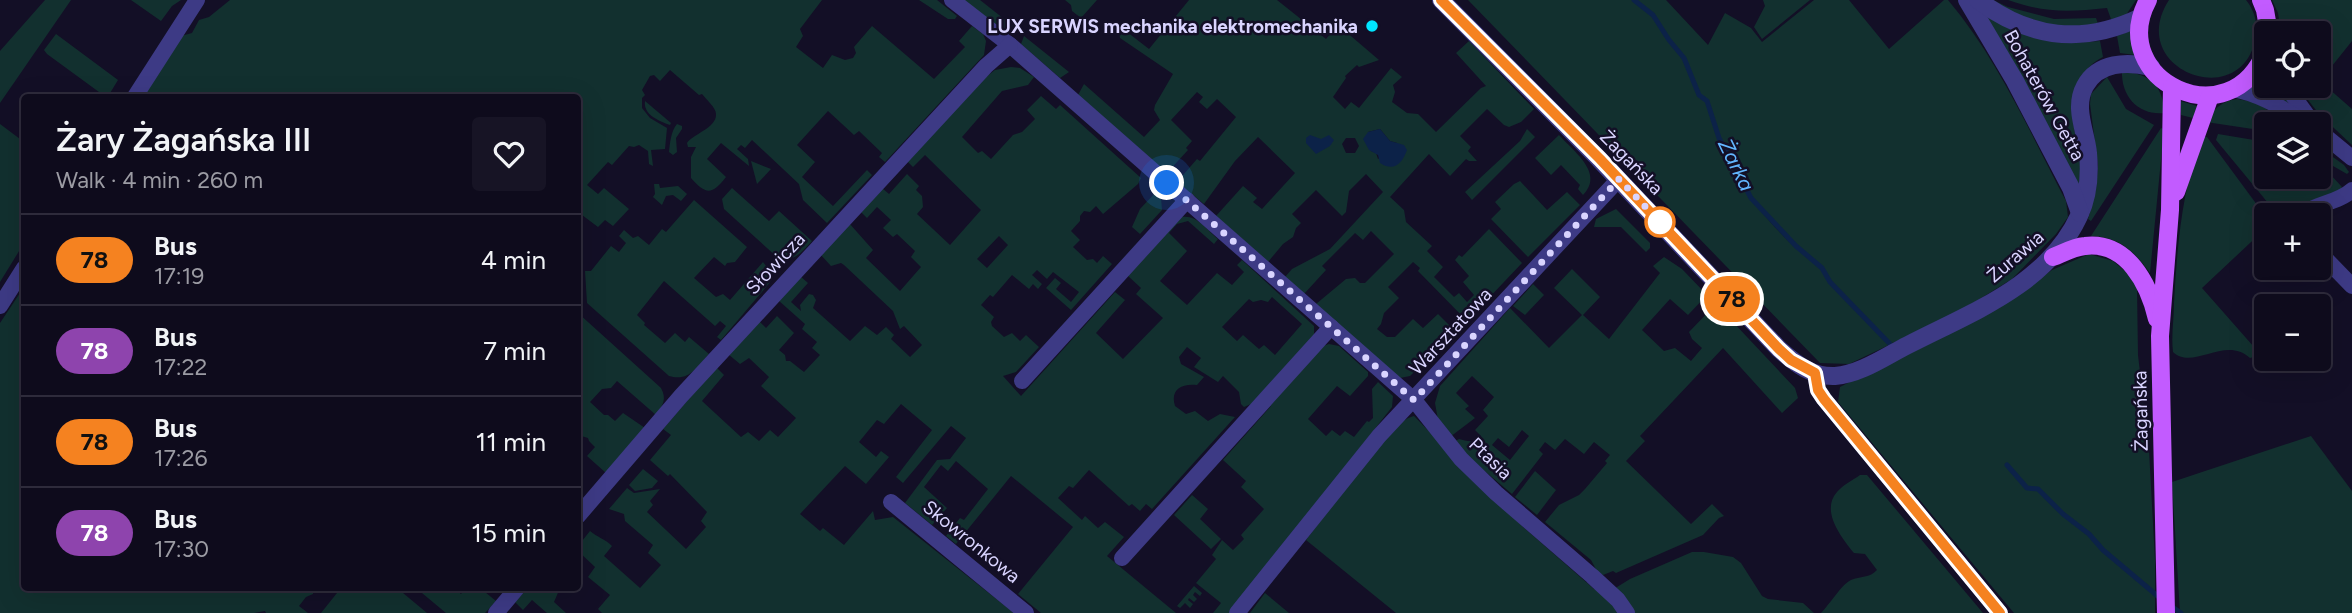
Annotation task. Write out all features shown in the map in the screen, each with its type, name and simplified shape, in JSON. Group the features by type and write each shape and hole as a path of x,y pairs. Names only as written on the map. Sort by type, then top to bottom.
{"main road":[{"path":"2261,0 2267,21"},
{"path":"2145,8 2141,43 2151,67 2172,87 2195,96 2210,96 2233,89 2254,73"},
{"name":"Żagańska","path":"2166,613 2160,336 2170,209 2172,87"},
{"name":"Żagańska","path":"2170,209 2210,96"},
{"path":"2053,257 2074,248 2094,246 2117,253 2128,260 2148,289 2160,336"}],"street":[{"path":"137,94 197,0"},
{"name":"Ptasia","path":"952,0 1010,45 1414,400 1461,459 1618,600 1627,613"},
{"name":"Żagańska","path":"1441,0 1619,179 1779,349 1797,364 1815,373"},
{"name":"Bohaterów Getta","path":"1967,0 2015,81 2071,187 2080,213"},
{"name":"Bohaterów Getta","path":"1978,0 2023,27 2058,35 2085,34 2123,26 2145,8"},
{"name":"Słowicza","path":"581,513 688,388 986,66 1010,45"},
{"name":"Żurawia","path":"1815,373 1837,376 1871,364 1998,300 2053,257 2080,213 2088,175 2088,153 2080,115 2080,98 2085,85 2106,67 2126,63 2151,67"},
{"path":"2233,89 2250,92 2290,112"},
{"path":"2331,141 2352,158"},
{"name":"Warsztatowa","path":"1237,613 1379,436 1619,179"},
{"path":"2326,203 2342,198 2352,190"},
{"path":"1021,382 1188,201"},
{"path":"2331,264 2352,286"},
{"path":"0,306 21,273"},
{"path":"1122,558 1331,327"},
{"path":"1815,373 1818,390 1824,399 2000,613"},
{"name":"Skowronkowa","path":"891,502 1026,613"},
{"path":"496,613 514,591"}],"green space":[{"path":"45,0 71,0 0,103 0,51"},
{"path":"131,0 181,0 172,6 161,21"},
{"path":"230,0 822,0 800,29 803,36 796,47 823,68 832,55 845,60 853,58 856,53 854,47 872,26 934,79 965,47 959,41 972,26 983,34 986,41 984,55 885,162 879,157 882,153 859,131 854,135 828,111 797,145 815,162 802,177 833,206 867,170 872,175 827,223 803,200 799,184 752,140 745,148 741,145 737,149 748,159 749,166 721,143 707,159 726,177 713,190 701,188 691,178 691,157 696,147 688,147 687,143 713,123 716,112 702,94 699,95 670,70 660,81 654,75 650,76 642,90 645,95 642,98 642,108 650,118 667,128 665,149 651,150 653,166 649,164 648,151 639,145 629,146 612,165 608,162 587,185 598,194 604,188 629,209 613,226 605,220 598,227 581,214 581,94 145,94 149,83 181,36 192,33 199,20 209,17"},
{"path":"919,0 937,0 957,16 955,19 948,19"},
{"path":"963,0 980,0 1013,26 1006,32"},
{"path":"1065,0 1097,0 1081,18"},
{"path":"1189,0 1277,0 1326,39 1338,25 1379,60 1359,67 1357,65 1345,76 1333,97 1345,109 1351,102 1359,108 1391,68 1402,77 1393,85 1395,92 1392,102 1407,113 1418,114 1436,132 1486,86 1456,53 1469,41 1534,109 1521,122 1509,127 1487,109 1460,136 1471,147 1468,151 1477,161 1466,159 1450,176 1429,154 1390,197 1404,210 1406,222 1432,246 1427,251 1443,267 1434,277 1454,297 1459,293 1467,302 1474,295 1463,282 1469,276 1455,260 1459,255 1462,257 1489,229 1522,263 1467,321 1418,271 1420,268 1413,262 1388,287 1399,298 1384,313 1377,329 1387,337 1395,337 1413,319 1423,328 1438,314 1456,332 1410,376 1400,378 1316,304 1346,279 1355,278 1360,283 1365,283 1394,254 1371,231 1363,240 1355,233 1322,266 1326,270 1304,294 1285,277 1292,269 1330,249 1383,192 1366,174 1349,191 1346,212 1342,216 1316,190 1292,214 1301,223 1293,237 1283,244 1268,262 1216,216 1243,186 1257,198 1253,202 1262,209 1295,173 1258,137 1235,161 1204,204 1177,182 1197,159 1200,161 1236,117 1217,99 1207,109 1199,102 1203,97 1197,92 1171,120 1192,141 1186,148 1188,150 1167,173 1078,95 1084,84 1144,137 1160,120 1154,110 1155,105 1173,74 1120,38 1118,25 1149,49","holes":["1380,129 1390,141 1397,143 1378,159 1376,153 1371,151 1368,132","1346,138 1355,138 1359,146 1355,153 1346,153 1342,144"]},
{"path":"1468,0 1666,0 1708,45 1725,13 1751,28 1762,42 1814,0 1849,0 1889,49 1944,0 1948,0 1982,47 2012,97 2066,201 2068,217 2056,234 2012,279 1923,331 1890,344 1828,278 1829,282 1889,345 1849,364 1820,363","holes":["1707,104 1719,138 1749,194 1796,246 1824,272 1784,236 1752,199 1734,170 1726,155 1715,130"]},
{"path":"1763,0 1810,0 1762,39 1754,27 1765,6"},
{"path":"1993,0 2008,7 2054,19 2096,18 2098,24 2065,27 2031,23 2008,14"},
{"path":"2008,0 2136,0 2126,15 2112,22 2107,8 2057,10"},
{"path":"2169,0 2246,0 2255,21 2254,43 2245,63 2228,75 2209,78 2189,73 2172,62 2161,45 2159,24"},
{"path":"2272,0 2352,0 2352,41 2331,67 2331,21 2279,21"},
{"path":"1982,14 2038,38 2066,42 2100,41 2103,57 2082,76 2072,107 2080,158 2078,187"},
{"path":"2130,31 2135,55 2120,53 2117,36"},
{"path":"56,34 118,80 109,94 98,94 99,92 44,50"},
{"path":"1024,36 1069,72 1060,78 1021,44"},
{"path":"1011,67 1020,68 1034,77 1028,85 1002,91 962,137 978,153 982,151 991,159 1013,135 1022,132 1035,119 1027,110 1041,96 1056,109 1060,105 1141,178 1138,184 1103,214 1096,206 1090,212 1084,211 1071,231 1080,240 1073,247 1087,260 1093,259 1097,263 1103,256 1112,264 1071,310 1046,288 1055,278 1061,283 1056,289 1071,302 1079,292 1053,272 1047,279 1037,270 1032,275 1042,284 1038,289 1033,284 1029,289 1012,275 993,297 990,295 981,305 994,317 992,326 1004,337 1012,333 1020,341 1026,335 1039,347 1016,372 1003,376 1021,396 1115,292 1125,300 1096,333 1123,359 1163,318 1136,294 1141,288 1127,275 1181,217 1197,220 1218,239 1214,244 1188,221 1177,224 1169,233 1187,251 1160,281 1187,305 1217,273 1232,285 1244,272 1237,265 1242,260 1314,326 1314,335 1251,404 1244,407 1239,392 1223,376 1218,382 1194,367 1201,358 1187,347 1179,357 1181,364 1204,377 1197,385 1186,385 1178,389 1174,396 1175,406 1186,414 1195,411 1208,421 1220,414 1235,417 1152,509 1146,504 1140,511 1132,504 1129,506 1089,470 1073,488 1069,486 1058,498 1082,520 1085,516 1098,528 1105,522 1124,537 1107,556 1176,613 1041,613 1018,594 1073,527 1011,476 956,544 946,536 960,518 964,520 988,489 956,461 948,471 941,465 924,487 947,508 932,525 905,503 937,460 950,459 966,438 951,426 903,483 896,477 932,430 901,404 884,424 877,420 859,442 876,457 881,451 889,457 866,484 845,466 800,514 820,531 823,528 844,545 873,511 875,520 893,517 1014,613 602,613 598,609 610,595 588,577 595,567 581,554 581,542 590,531 612,546 604,556 640,588 661,565 648,553 653,545 625,521 624,514 609,509 627,488 634,493 660,489 650,501 653,505 647,512 686,549 706,527 701,521 707,512 670,474 668,476 650,460 671,435 663,429 716,367 724,375 702,401 741,437 748,432 759,441 770,430 778,437 796,418 761,386 769,377 749,358 740,364 728,354 759,321 766,328 777,316 794,333 779,350 785,355 786,361 804,372 820,355 812,348 817,342 802,329 805,324 778,300 800,276 808,283 791,302 801,311 800,305 809,294 813,295 816,300 813,308 850,341 865,326 877,335 886,327 894,335 891,339 910,357 922,345 904,326 900,329 893,311 844,265 841,263 831,266 820,254 849,223 873,250 866,258 900,291 921,267 911,257 915,251 897,234 893,237 883,228 891,220 877,207 867,218 860,211 882,188 889,194 907,174 919,186 916,190 922,196 923,207 917,214 950,245 981,210 925,155 913,167 907,161 995,70","holes":["999,236 1008,245 987,268 977,259","1272,297 1302,324 1275,355 1264,345 1259,349 1243,335 1237,341 1222,327 1249,299 1253,302 1268,302"]},
{"path":"2122,71 2140,75 2153,82 2161,94 2165,113 2147,111 2133,103 2125,89"},
{"path":"2107,77 2126,109 2154,125 2091,221 2088,219 2096,189 2098,165 2091,94"},
{"path":"2331,91 2352,109 2352,145 2331,125 2331,112 2317,112 2306,98 2331,98"},
{"path":"2276,98 2288,98 2300,112"},
{"path":"2237,99 2259,103 2270,112 2254,112 2254,129 2206,122 2218,106"},
{"path":"645,101 671,123 670,125 649,114"},
{"path":"2180,101 2197,106 2193,118 2181,115"},
{"path":"0,124 21,140 21,248 0,282"},
{"path":"677,124 682,126 682,129 676,138 677,152 673,155 669,152"},
{"path":"2161,128 2164,129 2150,273 2138,258 2118,242 2091,236"},
{"path":"1527,129 1535,137 1472,200 1465,192 1520,141"},
{"path":"2218,134 2254,140 2254,186 2216,140"},
{"path":"1559,135 1579,155 1589,171 1589,187 1583,195 1578,189 1580,185 1561,165 1551,175 1535,158"},
{"path":"2201,137 2207,137 2256,203 2254,239 2202,288 2254,347 2254,357 2250,358 2230,350 2190,358 2173,352 2179,240"},
{"path":"2331,156 2344,165 2349,172 2347,174 2331,165"},
{"path":"751,161 771,169 757,184"},
{"path":"2331,175 2342,187 2338,193 2308,203 2268,203 2257,189 2331,189"},
{"path":"1520,181 1547,210 1567,192 1580,205 1528,257 1491,219 1501,209 1495,202"},
{"path":"654,184 659,184 660,188 678,186 687,194 681,201 673,195 666,196 662,205 653,197"},
{"path":"732,188 769,221 779,211 812,241 792,258 777,257 724,209 722,199"},
{"path":"1156,192 1161,197 1162,210 1140,234 1132,227 1140,209"},
{"path":"694,200 747,247 735,262 725,266 714,257 694,278 716,297 723,294 730,300 763,262 772,280 721,340 717,337 726,326 720,321 715,326 664,281 637,315 644,325 665,343 675,333 685,342 689,337 709,354 692,372 676,377 669,376 587,303 585,271 591,271 611,246 619,252 626,243 619,236 624,230 633,238 638,236 649,245 662,229 666,232"},
{"path":"1616,209 1650,243 1646,252 1621,227 1594,227 1596,219"},
{"path":"2089,254 2113,261 2131,276 2137,288 2138,355 2149,450 2155,613 2014,613 1838,402 1840,387 1999,308 2052,270"},
{"path":"1664,257 1682,269 1707,295 1688,315 1670,299 1642,330 1664,351 1675,348 1691,361 1702,348 1689,332 1716,304 1795,388 1798,398 1782,413 1723,348 1640,436 1645,441 1626,461 1691,524 1712,504 1724,516 1703,535 1616,573 1613,571 1603,575 1598,573 1591,560 1545,522 1559,505 1585,489 1607,463 1605,461 1610,455 1594,442 1584,454 1565,439 1555,450 1545,442 1539,450 1543,454 1512,494 1454,442 1459,439 1479,439 1481,436 1475,430 1488,416 1483,410 1494,397 1472,376 1456,393 1469,406 1465,409 1475,418 1450,437 1438,420 1435,403 1440,386 1510,308 1549,348 1582,315 1554,288 1572,269 1600,297 1583,315 1609,339 1660,273 1653,266","holes":["1522,430 1529,436 1510,460 1492,445 1498,438 1509,447"]},
{"path":"1533,284 1544,295 1525,315 1513,306"},
{"path":"21,292 21,591 313,591 299,606 308,613 0,613 0,323"},
{"path":"581,316 661,388 664,395 656,415 617,381 611,388 602,389 590,402 615,421 623,413 645,428 606,473 587,456 595,447 588,438 581,436"},
{"path":"1323,346 1339,346 1368,372 1368,376 1350,396 1337,386 1308,419 1326,436 1332,430 1340,436 1345,431 1354,437 1367,421 1373,418 1372,389 1378,382 1393,396 1392,407 1230,613 1213,613 1221,603 1196,583 1216,559 1212,555 1222,540 1233,550 1244,539 1241,535 1264,509 1241,487 1246,481 1223,460 1271,406 1268,402"},
{"path":"1414,416 1523,527 1594,589 1609,592 1630,579 1692,552 1704,552 1733,557 1741,563 1762,596 1803,603 1814,613 1396,613 1306,540 1374,451 1403,421"},
{"path":"2311,436 2352,491 2352,613 2180,613 2172,482"},
{"path":"643,469 658,481 652,488 635,491 629,485"},
{"path":"1535,471 1556,490 1537,515 1515,497"},
{"path":"1860,475 1867,475 1983,613 1821,613 1847,582 1877,570 1865,554 1854,553 1839,532 1832,516 1832,499 1845,485"},
{"path":"1192,495 1208,509 1200,519 1221,539 1211,549 1174,515"},
{"path":"1194,586 1202,593 1200,596 1195,592 1193,595 1197,599 1194,602 1189,598 1193,604 1190,608 1185,603 1180,608 1177,606"},
{"path":"339,591 401,591 427,613 321,613"},
{"path":"420,591 458,591 461,594 464,591 484,591 496,601 485,613 446,613"},
{"path":"525,591 559,591 554,602 566,613 547,613 532,600 523,610 515,602"},
{"path":"1265,593 1289,613 1250,613"}],"water":[{"path":"1380,129 1390,141 1404,145 1407,150 1403,159 1393,167 1380,163 1378,155 1369,150 1363,139 1368,132"},
{"path":"1310,135 1321,139 1329,135 1334,140 1330,146 1316,154 1306,143 1306,138"}],"waterway":[{"name":"Żarka","path":"1634,0 1653,15 1684,58 1699,95 1707,101 1719,138 1751,198 1796,246 1822,268 1830,282 1890,344"},
{"name":"Żarka","path":"2007,465 2027,488 2038,489 2103,550 2160,598"},
{"name":"Żarka","path":"2171,606 2181,613"}],"bus line":[{"name":"78","path":"1441,0 1600,159 1779,349 1803,368 1815,373 1818,390 1824,399 2000,613"}],"place":[{"name":"LUX SERWIS mechanika elektromechanika","path":"1372,26"}],"route":[{"path":"1167,183 1414,400 1619,179 1660,222"}]}
